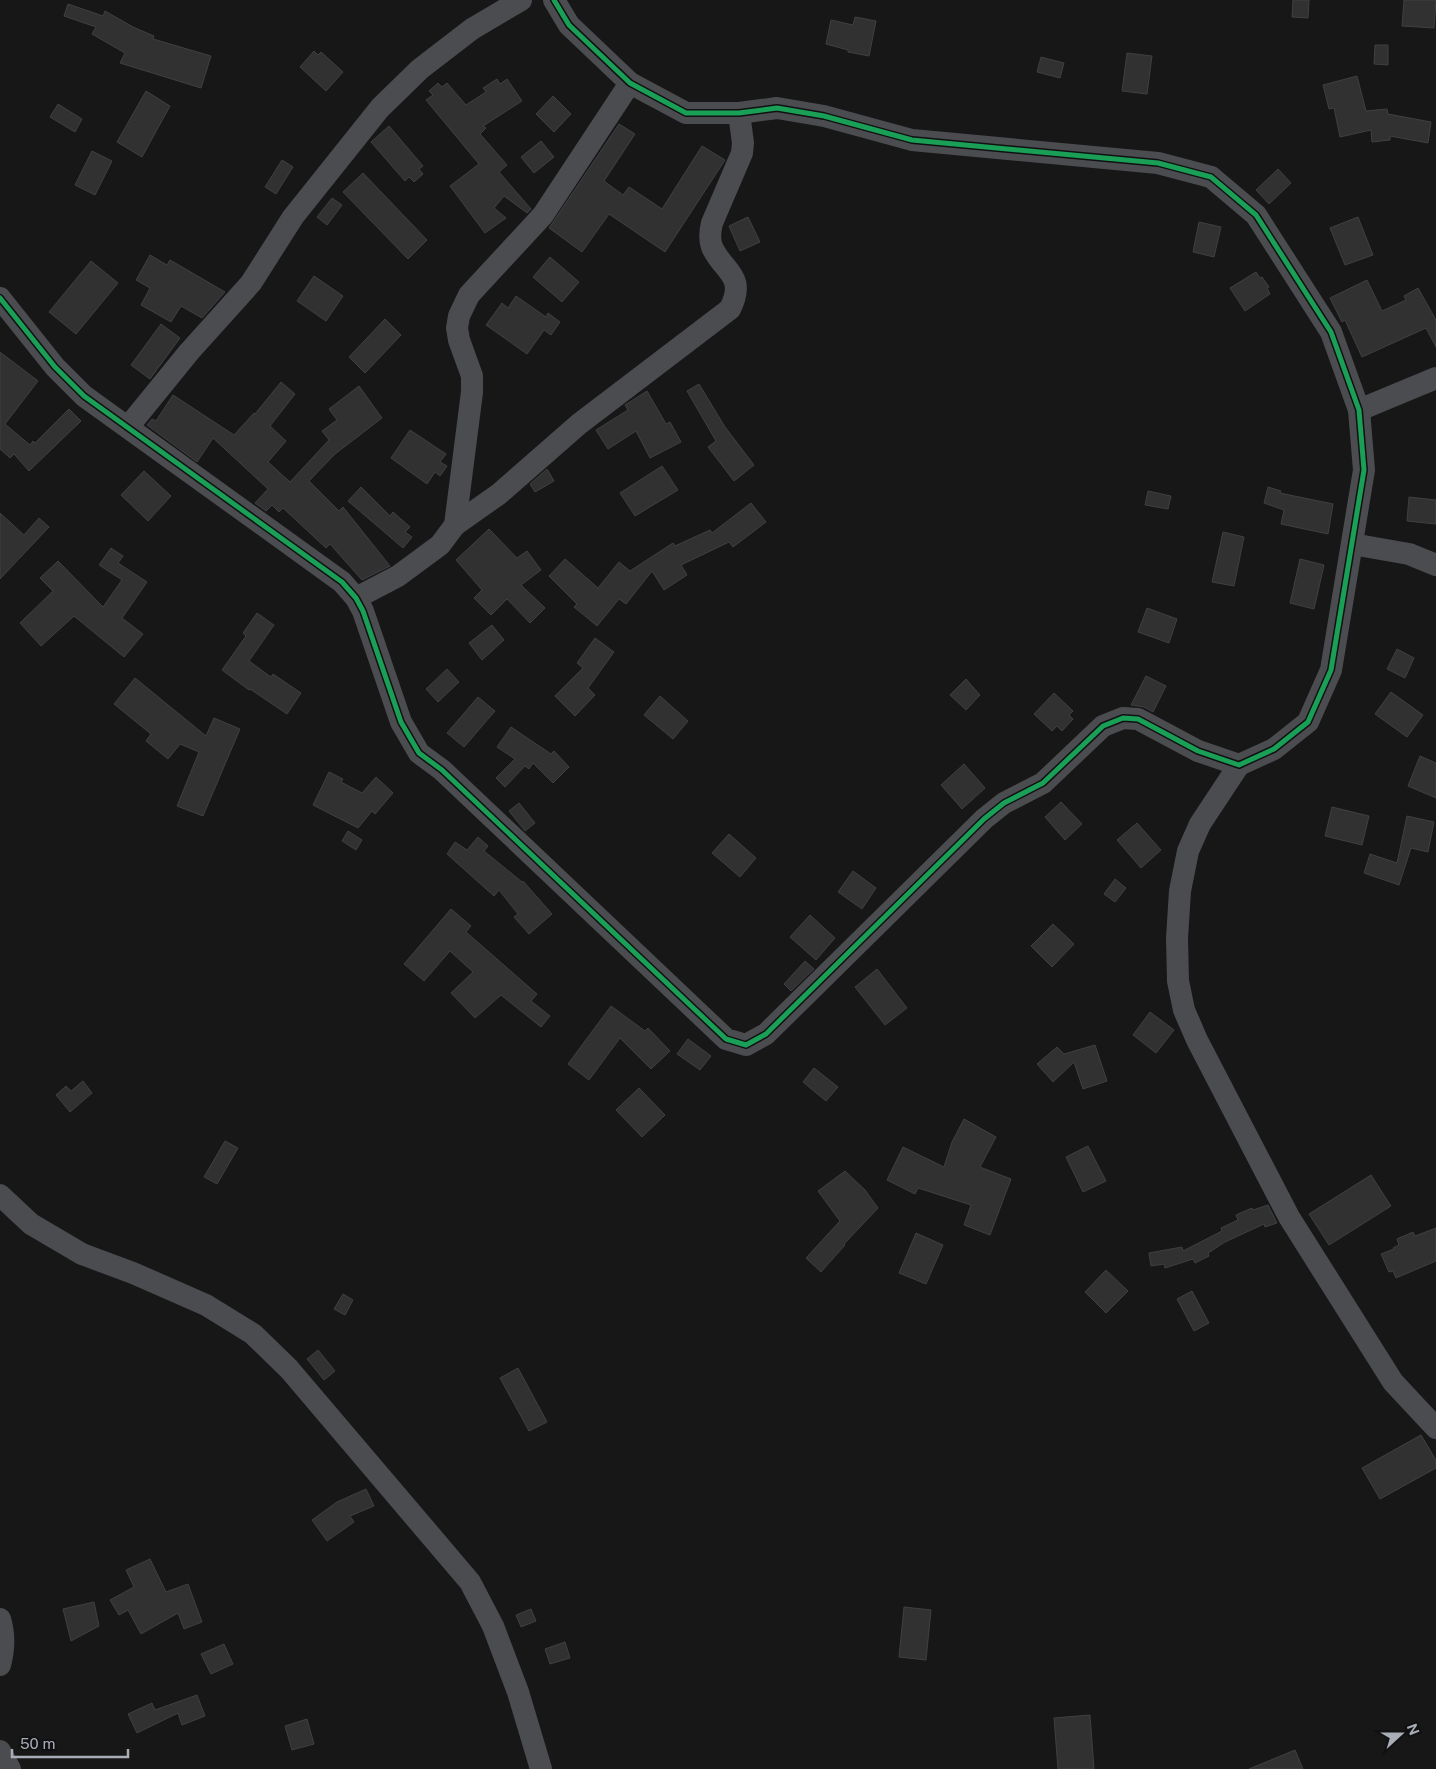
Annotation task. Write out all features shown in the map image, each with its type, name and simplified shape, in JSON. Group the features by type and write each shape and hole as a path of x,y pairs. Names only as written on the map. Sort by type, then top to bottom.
{"street":[{"path":"128,427 189,352 252,283 293,217 380,108 420,69 472,29 521,0"},
{"path":"554,0 569,25 630,82 686,113 738,113 777,108 824,116 912,140 1158,163 1211,177 1256,216 1331,332 1359,410 1364,470 1331,670 1308,722 1274,749 1238,765 1200,824 1188,852 1180,891 1178,981 1184,1010 1197,1040 1289,1217 1393,1382 1436,1428"},
{"path":"455,526 472,384 469,364 459,340 457,328 459,316 469,295 543,214 630,82"},
{"path":"356,598 398,576 440,545 455,526 499,494 579,424 730,309 735,300 736,286 732,273 712,246 710,235 712,223 742,153 744,144 738,113"},
{"path":"0,298 55,367 84,396 342,582 356,598 363,611 400,722 419,753 442,770 726,1039 746,1045 766,1034 984,819 1004,803 1043,783 1103,726 1123,718 1138,719 1198,751 1238,765"},
{"path":"1359,410 1436,378"},
{"path":"1352,544 1409,554 1436,565"},
{"path":"0,1195 31,1224 82,1254 134,1273 206,1305 253,1334 290,1369 470,1582 493,1626 518,1692 541,1769"},
{"path":"0,1620 4,1631 3,1654 0,1665"},
{"path":"0,1750 10,1769"}],"building":[{"path":"1293,0 1309,0 1308,18 1292,17"},
{"path":"1404,0 1436,0 1434,28 1402,26"},
{"path":"68,4 103,16 105,11 133,27 154,36 153,39 211,56 201,88 120,63 125,53 92,34 96,27 64,16"},
{"path":"855,17 876,21 869,56 848,52 848,50 826,44 831,20 853,25"},
{"path":"1375,45 1388,45 1388,65 1374,64"},
{"path":"314,51 318,55 321,52 343,72 326,91 300,67"},
{"path":"1127,53 1152,56 1147,94 1122,91"},
{"path":"1041,57 1064,63 1060,78 1037,72"},
{"path":"1357,76 1366,111 1387,109 1388,114 1431,122 1428,143 1390,136 1390,140 1372,142 1371,130 1340,137 1334,108 1329,109 1323,85"},
{"path":"497,79 500,84 507,79 522,101 483,126 486,128 480,134 507,165 499,172 531,209 527,213 504,196 494,208 506,218 485,233 450,186 479,164 426,100 433,95 429,91 438,83 442,87 447,83 466,105 486,92 483,88"},
{"path":"146,91 170,106 142,157 117,142"},
{"path":"553,96 571,114 554,132 536,114"},
{"path":"58,104 82,119 75,132 50,117"},
{"path":"619,124 635,134 604,181 623,195 629,187 662,209 702,146 725,160 665,252 609,214 582,252 549,228"},
{"path":"389,126 423,166 419,169 423,174 414,182 409,177 405,181 371,142"},
{"path":"541,141 554,157 534,173 521,157"},
{"path":"92,151 112,161 95,195 75,185"},
{"path":"282,160 293,167 276,194 265,187"},
{"path":"1278,169 1291,183 1269,204 1256,190"},
{"path":"363,173 427,240 408,259 343,192"},
{"path":"332,198 342,205 327,225 317,217"},
{"path":"748,217 760,242 740,251 729,226"},
{"path":"1358,217 1373,255 1345,265 1330,228"},
{"path":"1199,222 1221,227 1214,257 1193,252"},
{"path":"150,255 167,265 170,260 225,292 202,318 181,306 171,322 141,305 150,288 136,280"},
{"path":"550,257 579,282 562,302 533,277"},
{"path":"91,261 118,283 76,334 49,312"},
{"path":"1256,272 1269,287 1267,288 1270,294 1245,311 1230,288"},
{"path":"314,276 343,296 326,321 297,301"},
{"path":"1367,280 1382,311 1406,300 1404,296 1418,288 1436,320 1436,347 1426,328 1362,357 1345,320 1342,322 1330,298"},
{"path":"516,296 546,317 548,313 560,322 551,335 544,330 527,354 486,325 502,303 508,308"},
{"path":"385,319 401,335 365,373 349,357"},
{"path":"161,324 180,338 150,379 131,365"},
{"path":"0,352 38,381 5,424 30,445 33,441 35,443 69,409 81,421 29,471 14,454 10,458 0,449"},
{"path":"281,382 295,394 270,426 286,441 268,462 290,482 329,440 322,431 337,420 329,409 359,386 382,418 335,454 309,481 339,511 343,507 390,566 362,580 330,544 326,548 283,508 279,512 272,505 266,511 255,503 268,489 213,438 197,462 147,425 152,419 156,421 173,395 234,435 255,414"},
{"path":"699,384 725,427 754,465 734,481 708,447 716,441 687,391"},
{"path":"647,391 666,424 670,422 681,442 650,458 636,431 608,449 596,430 628,410 625,405"},
{"path":"410,430 446,454 440,462 447,466 440,476 435,472 427,484 391,458"},
{"path":"662,466 678,490 635,516 620,493"},
{"path":"547,469 554,481 535,492 530,484"},
{"path":"144,471 171,496 148,521 121,495"},
{"path":"361,487 390,516 393,512 410,527 405,532 412,537 403,548 348,501"},
{"path":"1268,487 1281,491 1280,493 1333,504 1328,534 1281,524 1284,510 1264,503"},
{"path":"1148,491 1171,496 1168,509 1145,505"},
{"path":"1409,497 1436,500 1436,524 1407,521"},
{"path":"751,503 766,522 733,547 729,542 681,565 687,575 664,590 652,571 626,604 619,599 597,626 574,607 577,604 549,576 565,559 598,588 619,562 630,571 673,543 675,546 710,530 712,533"},
{"path":"0,513 24,535 39,518 49,527 0,579"},
{"path":"489,529 517,558 527,551 541,570 521,585 545,608 530,623 507,599 491,615 474,598 482,590 456,560"},
{"path":"1223,532 1244,537 1234,586 1212,582"},
{"path":"111,548 123,556 118,563 147,582 122,618 143,634 124,657 74,616 41,646 20,623 53,591 40,578 58,561 103,607 122,580 99,565"},
{"path":"1300,559 1324,565 1314,609 1290,603"},
{"path":"1147,608 1177,619 1169,643 1138,632"},
{"path":"257,613 274,625 249,661 271,677 273,674 301,693 287,714 222,670 246,636 243,633"},
{"path":"492,625 504,640 482,660 469,643"},
{"path":"595,638 614,652 588,688 595,695 575,716 555,696 583,668 577,663"},
{"path":"1397,649 1414,658 1405,678 1387,669"},
{"path":"447,669 459,682 438,702 426,689"},
{"path":"1146,676 1166,686 1153,712 1144,707 1131,705"},
{"path":"135,678 206,736 214,718 240,729 203,816 177,806 199,752 180,744 168,759 146,741 151,734 114,704"},
{"path":"966,679 980,695 966,710 950,695"},
{"path":"1391,692 1423,715 1407,737 1375,714"},
{"path":"1054,693 1073,711 1069,715 1073,719 1062,731 1057,726 1052,731 1034,714"},
{"path":"660,696 688,721 673,739 644,715"},
{"path":"478,697 495,711 464,747 447,733"},
{"path":"511,727 551,754 554,751 569,767 553,783 533,763 529,769 525,766 505,787 496,778 515,759 497,747"},
{"path":"1420,756 1436,763 1436,798 1408,786"},
{"path":"964,764 985,788 962,809 941,785"},
{"path":"329,772 343,779 341,782 362,793 376,777 393,793 375,814 372,811 358,828 313,805"},
{"path":"1061,802 1082,824 1065,840 1045,817"},
{"path":"519,803 535,823 525,831 509,811"},
{"path":"1332,807 1369,816 1362,845 1325,836"},
{"path":"1407,816 1434,822 1428,852 1411,848 1399,885 1364,873 1370,854 1397,863"},
{"path":"1137,823 1161,850 1141,868 1117,840"},
{"path":"348,831 362,840 356,850 342,841"},
{"path":"729,834 756,858 740,877 712,853"},
{"path":"478,837 488,846 484,851 523,881 552,914 529,934 514,917 518,914 499,890 494,896 447,854 455,842 467,850"},
{"path":"853,871 876,888 862,909 838,892"},
{"path":"1115,879 1126,888 1115,902 1104,894"},
{"path":"451,909 471,926 466,932 537,994 531,1001 550,1016 541,1027 501,995 475,1018 451,993 473,972 450,951 424,981 404,964"},
{"path":"810,915 835,938 816,960 790,937"},
{"path":"1053,924 1074,944 1052,967 1031,946"},
{"path":"805,961 814,969 791,991 784,984"},
{"path":"877,969 907,1008 885,1025 855,987"},
{"path":"611,1006 645,1031 648,1028 670,1051 651,1069 620,1038 589,1080 568,1064"},
{"path":"1150,1012 1174,1030 1156,1053 1133,1035"},
{"path":"688,1039 711,1056 700,1070 677,1054"},
{"path":"1095,1045 1107,1081 1083,1089 1074,1062 1053,1082 1037,1064 1057,1047 1064,1054"},
{"path":"814,1068 838,1087 826,1101 803,1082"},
{"path":"83,1081 92,1093 70,1112 56,1095 66,1086 71,1091"},
{"path":"639,1088 665,1115 642,1137 616,1110"},
{"path":"964,1119 996,1137 980,1167 1011,1179 990,1235 964,1225 971,1205 918,1188 915,1194 887,1180 903,1147 944,1167 952,1142"},
{"path":"225,1141 238,1148 217,1184 204,1177"},
{"path":"1088,1146 1106,1181 1083,1192 1066,1157"},
{"path":"845,1171 865,1190 878,1208 821,1272 806,1258 840,1221 818,1191"},
{"path":"1371,1175 1391,1206 1329,1245 1309,1214"},
{"path":"1268,1205 1277,1223 1265,1227 1264,1224 1225,1242 1208,1253 1209,1256 1195,1263 1193,1259 1165,1268 1164,1264 1151,1266 1149,1253 1182,1247 1183,1251 1222,1231 1221,1228 1238,1220 1236,1215 1252,1208 1253,1210"},
{"path":"1436,1228 1436,1261 1396,1278 1393,1271 1389,1272 1381,1254 1399,1245 1397,1239 1413,1232 1415,1236"},
{"path":"916,1233 943,1245 926,1284 899,1273"},
{"path":"1106,1270 1128,1291 1106,1313 1085,1292"},
{"path":"1192,1291 1209,1323 1194,1331 1177,1299"},
{"path":"343,1294 353,1300 345,1315 334,1309"},
{"path":"318,1350 335,1371 324,1380 307,1359"},
{"path":"518,1368 547,1422 529,1431 500,1378"},
{"path":"1421,1435 1436,1460 1436,1468 1380,1499 1362,1468"},
{"path":"366,1489 374,1506 350,1516 354,1522 327,1541 312,1520 337,1502"},
{"path":"150,1559 166,1592 188,1584 202,1622 184,1629 178,1613 141,1634 128,1610 119,1615 110,1600 134,1587 126,1570"},
{"path":"94,1602 99,1626 71,1641 63,1609"},
{"path":"904,1607 931,1610 926,1660 899,1657"},
{"path":"531,1609 536,1621 521,1627 516,1615"},
{"path":"565,1642 570,1658 550,1664 545,1649"},
{"path":"224,1644 233,1664 211,1674 201,1654"},
{"path":"197,1695 205,1716 182,1725 178,1713 137,1733 128,1714 152,1703 155,1710"},
{"path":"1090,1715 1094,1769 1058,1769 1054,1718"},
{"path":"307,1719 314,1744 292,1750 285,1726"},
{"path":"1295,1750 1303,1769 1249,1769"}],"cycle path":[{"path":"0,298 55,367 84,396 342,582 356,598 363,611 401,722 419,753 442,770 726,1039 746,1045 766,1034 984,819 1004,803 1043,783 1103,726 1123,718 1138,719 1198,751 1239,765 1274,749 1308,722 1331,670 1364,470 1359,410 1331,332 1256,215 1211,177 1158,163 912,140 824,116 777,108 739,113 686,113 630,83 569,25 554,0"}]}
